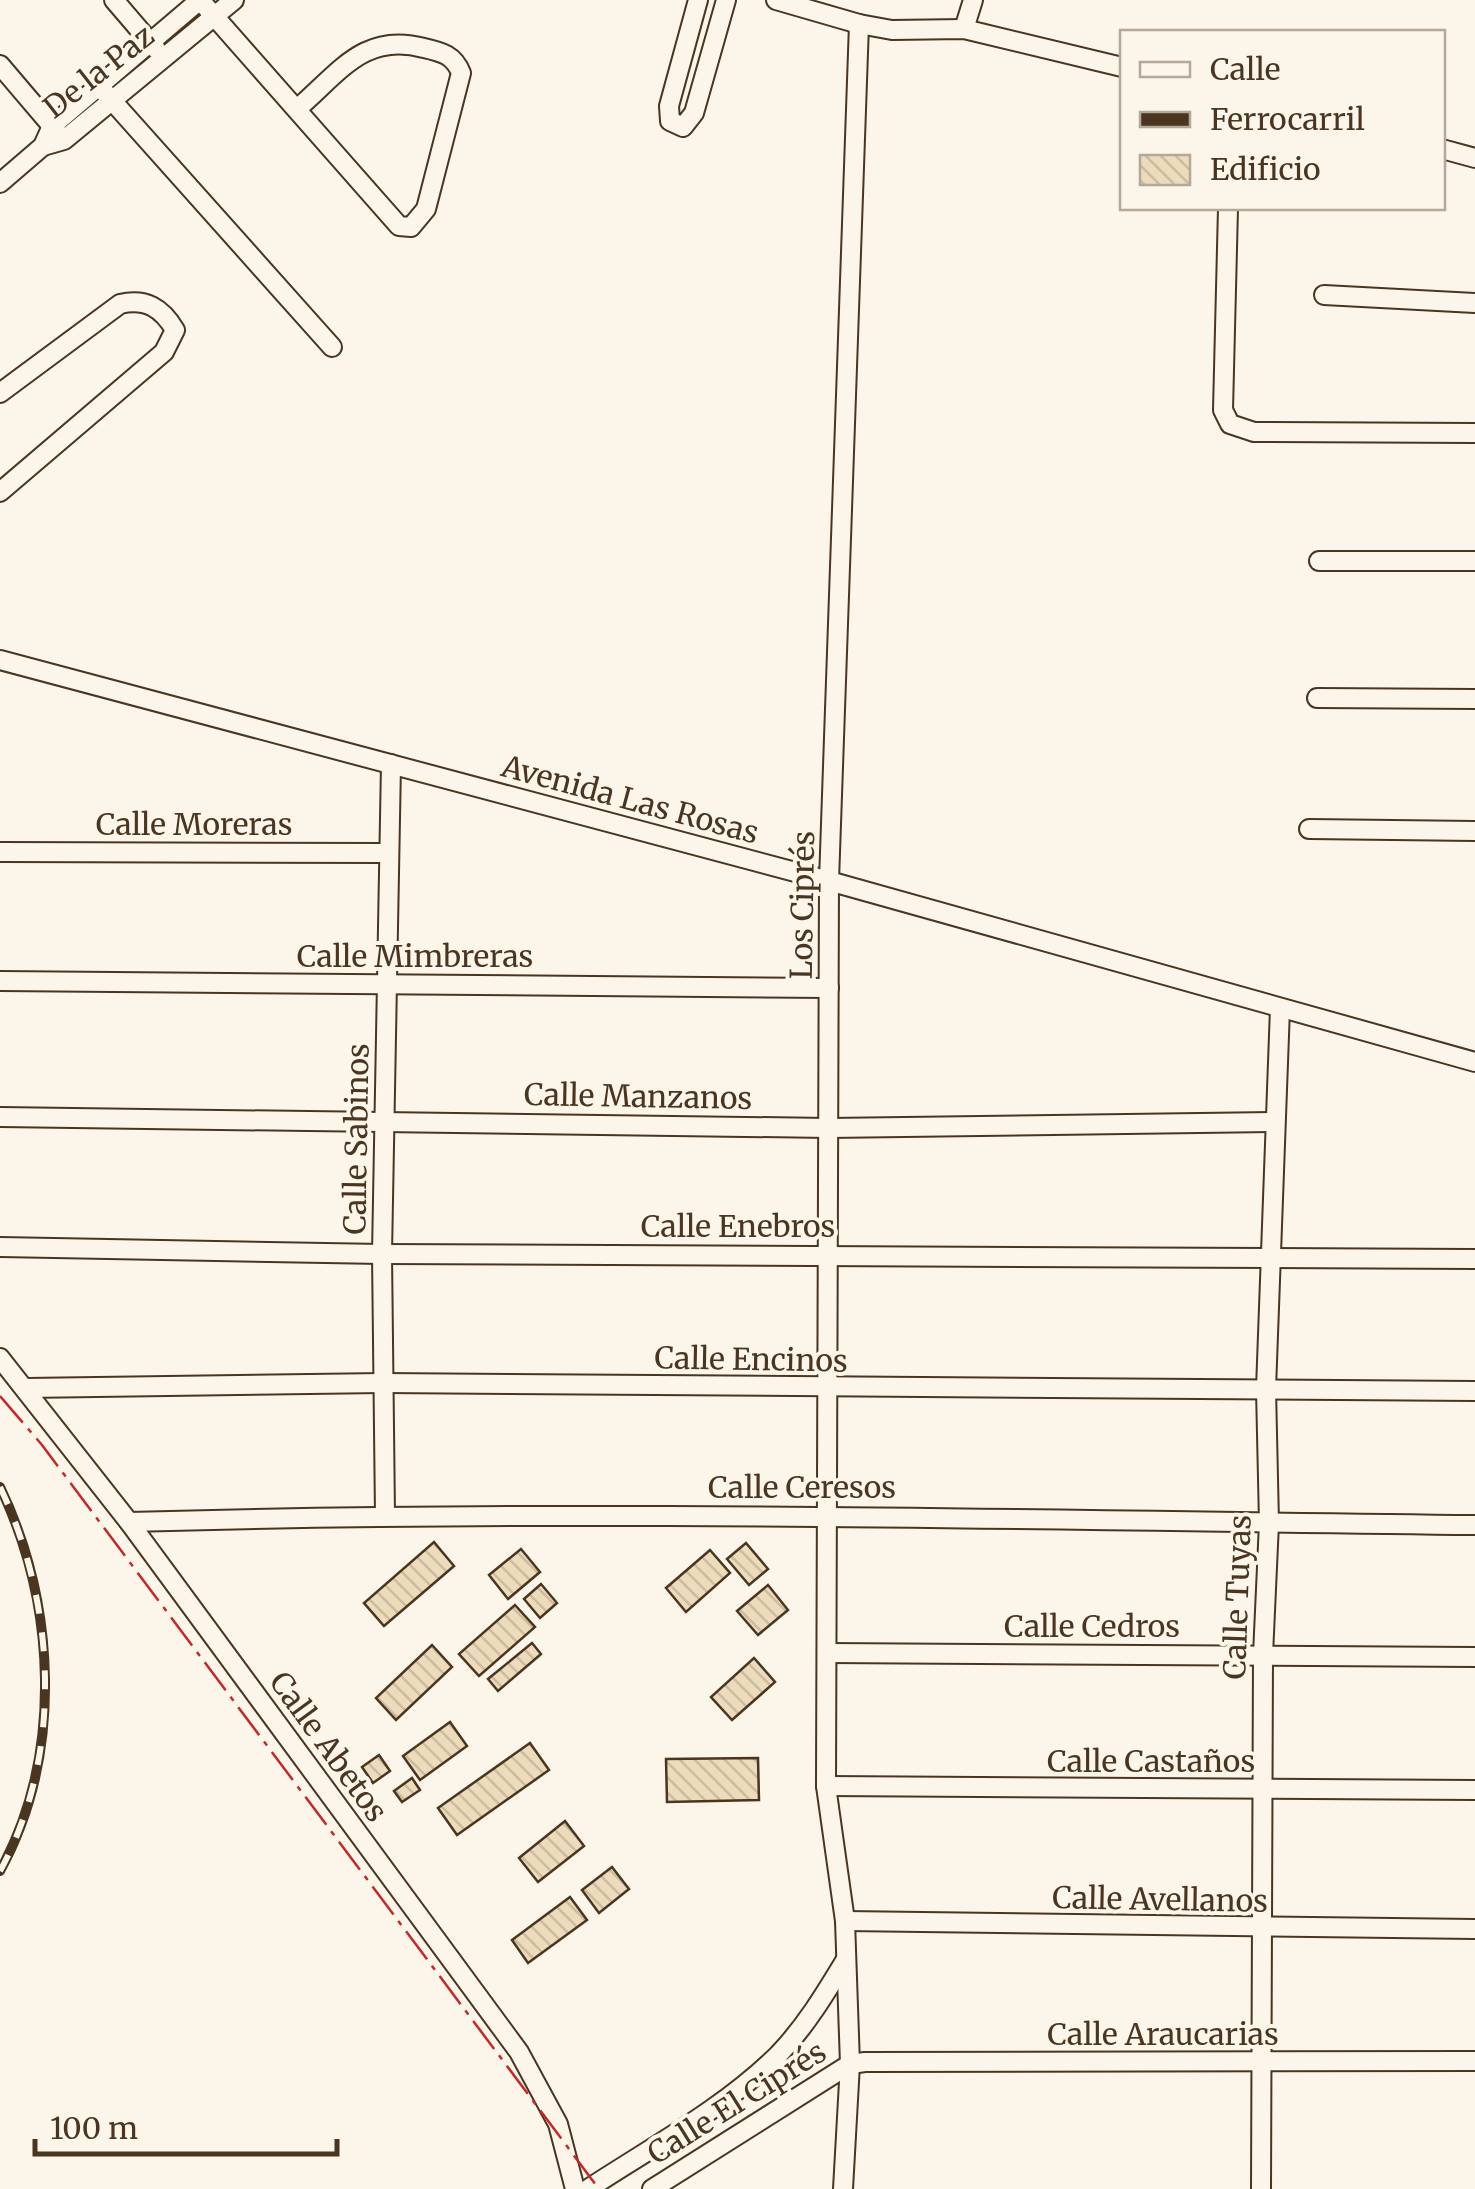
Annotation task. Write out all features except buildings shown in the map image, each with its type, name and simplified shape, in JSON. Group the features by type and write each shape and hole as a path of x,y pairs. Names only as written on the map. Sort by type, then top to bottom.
{"street":[{"path":"114,0 157,50"},
{"path":"200,0 392,220 412,226 426,208 460,73 444,53 388,41 360,55 297,109"},
{"name":"De la Paz","path":"157,50 200,0"},
{"name":"De la Paz","path":"0,182 157,50 215,16 234,0"},
{"path":"698,0 669,106 670,121 683,128 694,113 726,0"},
{"path":"964,29 973,0"},
{"path":"786,2 892,30 964,29 1120,68"},
{"name":"Los Ciprés","path":"843,2189 850,2064 845,1921 826,1786 829,882 860,24"},
{"path":"0,65 58,133"},
{"path":"105,93 332,347"},
{"path":"1445,150 1475,158"},
{"path":"1228,210 1223,410 1230,424 1254,432 1475,432"},
{"path":"1324,295 1475,304"},
{"path":"0,393 120,304 144,302 156,308 175,330 164,352 0,492"},
{"path":"1318,561 1475,561"},
{"name":"Avenida Las Rosas","path":"0,660 829,882 1475,1062"},
{"path":"1316,698 1475,699"},
{"name":"Calle Sabinos","path":"384,1515 382,1254 391,764"},
{"path":"1310,829 1475,831"},
{"name":"Calle Moreras","path":"0,852 387,853"},
{"name":"Calle Mimbreras","path":"0,982 829,988"},
{"name":"Calle Tuyas","path":"1262,2189 1263,1655 1269,1523 1266,1389 1280,1008"},
{"name":"Calle Manzanos","path":"0,1118 829,1128 1274,1122"},
{"name":"Calle Enebros","path":"0,1247 382,1254 1475,1259"},
{"name":"Calle Abetos","path":"0,1358 129,1522 519,2052 558,2124 575,2189"},
{"name":"Calle Encinos","path":"26,1388 383,1384 1475,1392"},
{"name":"Calle Ceresos","path":"129,1522 384,1515 828,1515 1475,1526"},
{"name":"Calle Cedros","path":"828,1653 1475,1657"},
{"name":"Calle Castaños","path":"826,1786 1475,1790"},
{"name":"Calle Avellanos","path":"845,1921 1262,1930 1475,1929"},
{"name":"Calle El Ciprés","path":"588,2189 701,2116 778,2054 812,2015 845,1960"},
{"name":"Calle Araucarias","path":"850,2064 879,2060 1262,2064 1475,2061"},
{"name":"Calle El Ciprés","path":"652,2189 850,2064"}],"railway":[{"path":"0,1487 33,1580 45,1679 43,1729 35,1778 21,1826 0,1871"}],"power":[{"path":"0,1396 42,1445 599,2189"}]}
